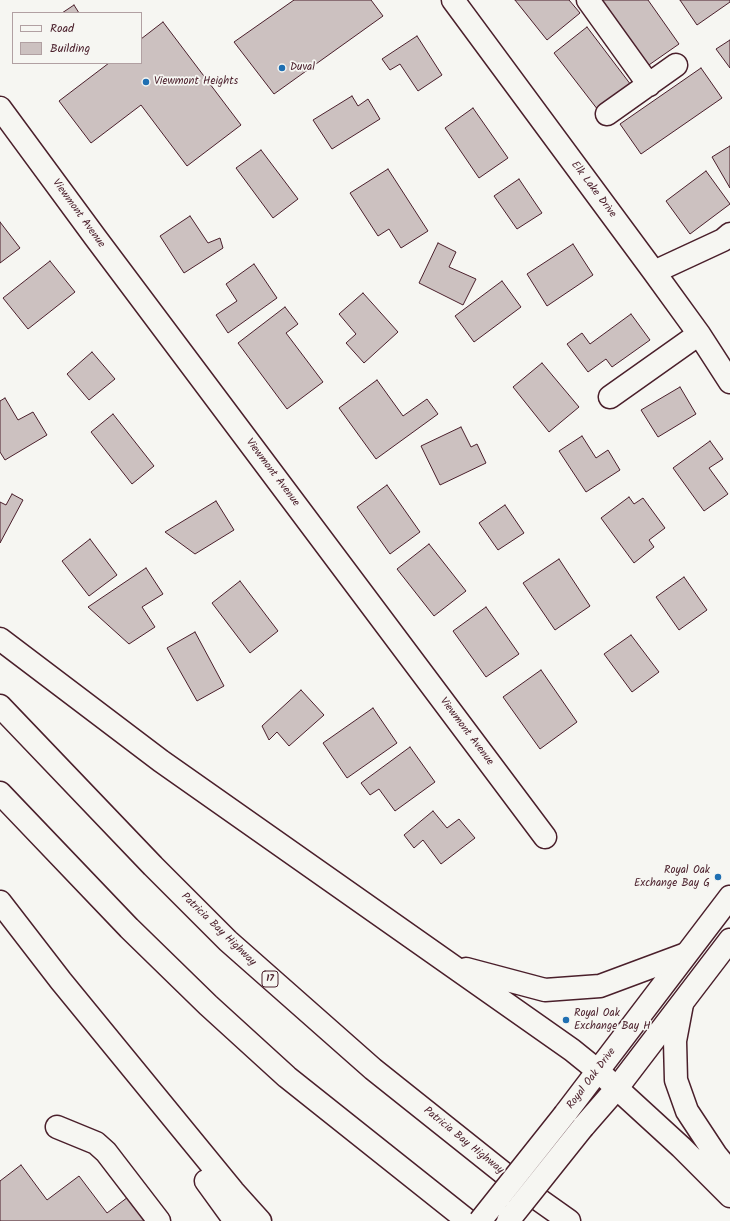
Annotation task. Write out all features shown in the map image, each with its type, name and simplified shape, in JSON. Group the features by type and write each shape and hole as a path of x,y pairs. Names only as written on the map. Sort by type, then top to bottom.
{"main road":[{"name":"Elk Lake Drive","path":"453,0 699,334 730,382"},
{"path":"588,0 649,85"},
{"path":"607,114 676,65"},
{"name":"Viewmont Avenue","path":"0,108 545,837"},
{"path":"654,272 723,240 730,234"},
{"path":"610,397 699,334"},
{"path":"0,639 161,761 572,1050 598,1071 681,1147 730,1196"},
{"name":"Patricia Bay Highway","path":"0,706 153,866 228,941 373,1069 521,1187 569,1221"},
{"path":"0,792 129,928 208,1005 287,1077 468,1221"},
{"name":"Royal Oak Drive","path":"480,1221 565,1114 730,897"},
{"path":"0,902 61,981 233,1191 260,1221"},
{"name":"Royal Oak Drive","path":"508,1221 583,1127 617,1088 730,940"},
{"path":"451,965 545,990 600,986 686,954"},
{"path":"61,981 95,1036 236,1221"},
{"path":"682,1004 675,1041 676,1080 687,1111 716,1155 730,1172"},
{"path":"57,1127 96,1143 106,1152 159,1221"}],"building":[{"name":"Duval","path":"294,0 371,0 383,16 274,94 234,42"},
{"path":"515,0 569,0 580,13 547,40"},
{"path":"598,0 648,0 679,44 646,67"},
{"path":"680,0 730,0 730,2 697,25"},
{"path":"74,5 78,12 64,12"},
{"name":"Viewmont Heights","path":"163,22 241,125 187,166 141,105 91,143 59,101 108,64 142,64 142,38"},
{"path":"587,27 631,85 598,110 554,53"},
{"path":"417,36 442,75 418,91 400,64 390,70 382,59"},
{"path":"730,40 730,68 716,49"},
{"path":"701,68 722,98 641,154 620,124"},
{"path":"352,96 358,106 368,99 380,119 332,149 313,120"},
{"path":"473,108 508,158 479,178 445,128"},
{"path":"730,146 730,188 712,157"},
{"path":"261,150 298,199 273,218 236,168"},
{"path":"388,169 428,231 401,248 389,229 378,236 350,193"},
{"path":"706,171 730,204 690,234 666,201"},
{"path":"519,179 542,213 517,229 494,196"},
{"path":"190,216 208,243 220,238 223,248 184,273 160,236"},
{"path":"0,222 20,248 0,263"},
{"path":"438,243 456,252 449,267 476,279 463,305 419,283"},
{"path":"573,244 593,275 547,306 527,274"},
{"path":"50,261 75,292 28,329 3,298"},
{"path":"254,264 277,298 228,333 216,315 237,301 226,284"},
{"path":"502,281 521,307 474,342 455,316"},
{"path":"363,293 398,332 364,363 346,343 356,334 339,314"},
{"path":"285,307 298,324 286,333 323,382 287,409 238,343"},
{"path":"631,314 650,340 612,367 606,359 588,372 567,344 582,333 590,344"},
{"path":"92,352 115,379 89,400 67,374"},
{"path":"542,363 579,407 549,432 513,387"},
{"path":"377,380 403,416 427,399 438,414 376,459 339,408"},
{"path":"680,387 696,414 658,437 641,410"},
{"path":"5,398 18,420 33,412 47,435 5,460 0,452 0,401"},
{"path":"113,414 154,466 132,484 91,432"},
{"path":"461,427 471,447 477,444 486,463 440,485 421,446"},
{"path":"582,436 596,458 608,450 620,470 586,492 559,451"},
{"path":"710,441 723,459 709,468 728,494 704,511 673,468"},
{"path":"387,485 420,532 390,554 357,507"},
{"path":"12,494 23,500 0,543 0,502 6,505"},
{"path":"629,497 634,504 643,498 665,528 649,540 654,547 634,563 601,518"},
{"path":"216,501 234,530 195,554 165,532"},
{"path":"505,505 524,533 498,550 479,523"},
{"path":"90,539 117,575 89,596 62,561"},
{"path":"429,544 466,591 434,616 397,569"},
{"path":"559,559 590,606 555,630 523,583"},
{"path":"146,568 163,594 142,607 155,627 129,644 88,607"},
{"path":"684,577 707,610 679,630 656,597"},
{"path":"240,581 278,631 250,653 212,603"},
{"path":"486,607 519,654 486,677 453,631"},
{"path":"195,632 224,686 197,701 167,648"},
{"path":"631,635 659,672 632,692 604,654"},
{"path":"541,670 577,722 540,749 503,697"},
{"path":"301,690 324,715 289,746 277,732 269,740 262,726"},
{"path":"373,708 397,743 347,778 323,743"},
{"path":"410,747 435,782 395,811 379,789 370,795 361,783"},
{"path":"433,811 447,828 459,819 475,838 441,864 423,840 414,848 404,835"},
{"path":"21,1165 47,1200 79,1176 107,1213 132,1194 153,1221 0,1221 0,1181"}],"place":[{"name":"Duval","path":"282,68"},
{"name":"Viewmont Heights","path":"146,82"},
{"name":"Royal Oak Exchange Bay G","path":"718,877"},
{"name":"Royal Oak Exchange Bay H","path":"566,1020"}]}
